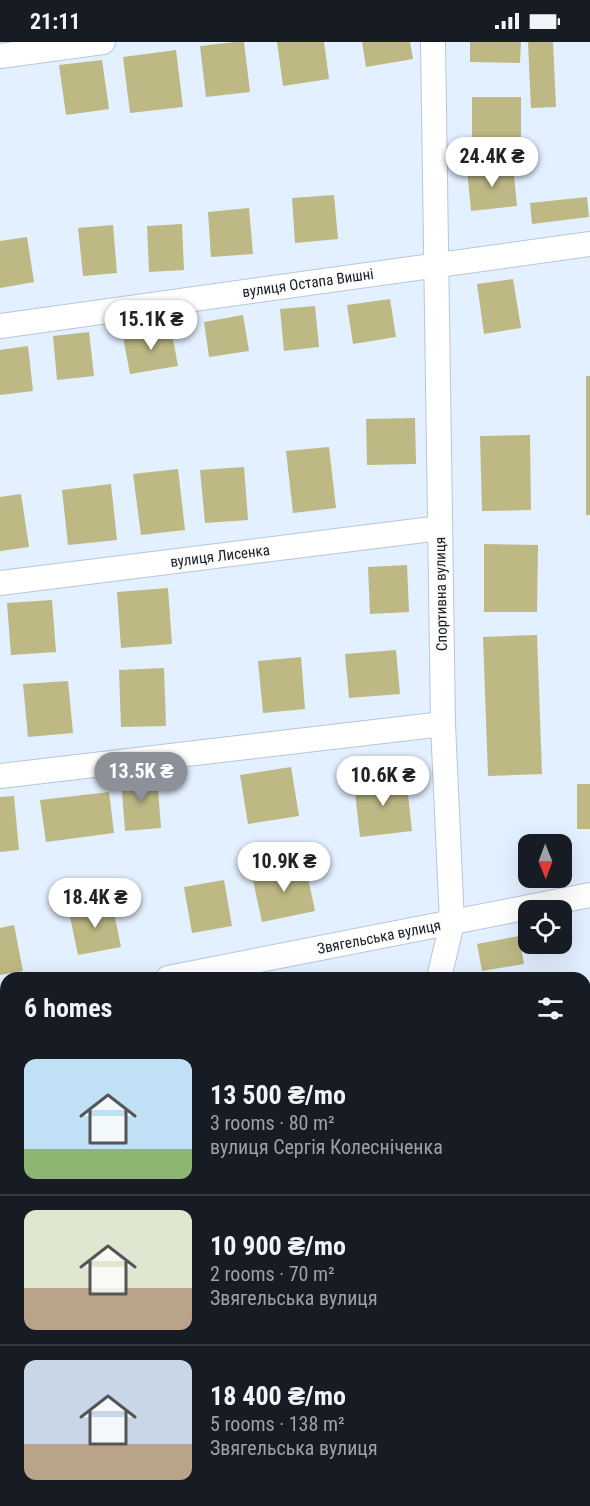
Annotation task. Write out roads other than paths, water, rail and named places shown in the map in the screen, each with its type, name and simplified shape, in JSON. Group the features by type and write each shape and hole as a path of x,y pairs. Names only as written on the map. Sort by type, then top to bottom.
{"street":[{"path":"0,56 104,42"},
{"name":"Спортивна вулиця","path":"433,42 443,724 452,923 440,972"},
{"path":"437,265 590,244"},
{"name":"вулиця Остапа Вишні","path":"0,326 437,265"},
{"name":"вулиця Лисенка","path":"0,583 440,528"},
{"path":"0,776 443,724"},
{"name":"Звягельська вулиця","path":"201,972 590,895"}]}
